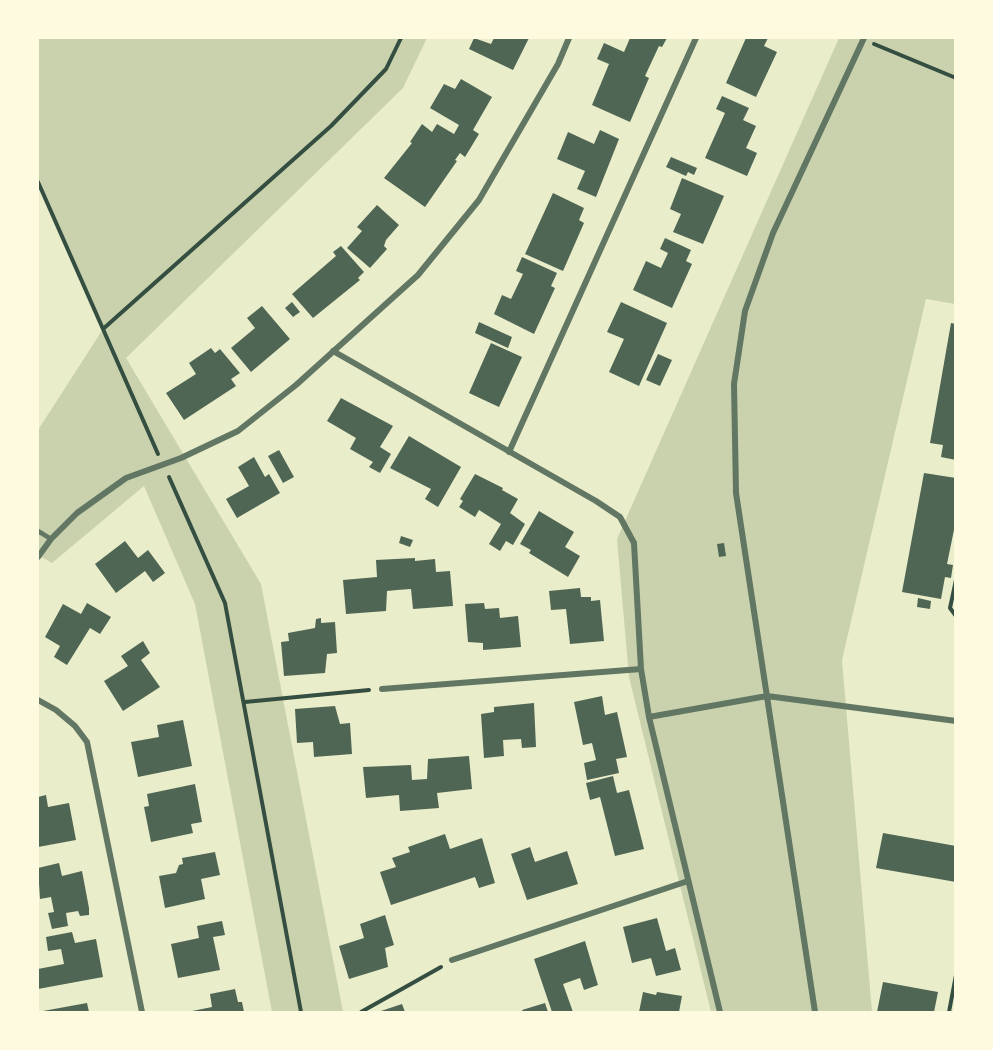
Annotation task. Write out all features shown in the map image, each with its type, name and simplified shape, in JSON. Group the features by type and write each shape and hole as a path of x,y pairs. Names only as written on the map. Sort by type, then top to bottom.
{"street":[{"path":"38,557 51,539 77,513 126,478 238,431 296,385 418,275 479,200 558,64 569,38"},
{"path":"509,452 696,38"},
{"path":"815,1012 736,493 736,373 745,311 773,233 864,38"},
{"path":"333,351 620,517 634,543 641,669 649,717 720,1012"},
{"path":"382,689 641,669"},
{"path":"649,717 767,696 956,721"},
{"path":"38,700 56,710 75,726 87,742 142,1012"},
{"path":"452,960 688,881"}],"lane":[{"path":"38,531 51,539"}],"path":[{"path":"103,329 331,126 386,69 402,38"},
{"path":"864,38 956,78"},
{"path":"38,182 225,603 301,1012"},
{"path":"956,580 950,608 956,616"},
{"path":"245,702 382,689"},
{"path":"361,1012 452,960"},
{"path":"949,1012 956,975"}],"green space":[{"path":"38,38 427,38 403,88 126,358 261,584 343,1012 272,1012 195,604 144,486 52,563 38,555 38,430 103,329 38,182"},
{"path":"839,38 955,38 955,304 926,299 842,660 872,1012 711,1012 629,677 617,539"}],"building":[{"path":"474,38 491,44 494,38 529,38 513,70 469,49"},
{"path":"630,38 667,38 662,47 659,46 645,76 649,78 630,122 592,105 609,64 597,59 604,43 624,52"},
{"path":"746,38 768,38 764,46 777,52 756,97 726,83"},
{"path":"461,79 492,97 473,130 479,134 465,157 460,153 455,160 457,161 425,207 384,178 412,143 410,142 422,124 432,132 437,124 454,134 459,125 430,108 444,84 455,89"},
{"path":"722,96 749,108 743,120 756,126 746,148 757,153 747,176 705,158 725,113 716,109"},
{"path":"600,130 619,139 596,197 577,189 585,171 557,159 568,132 594,144"},
{"path":"671,157 697,168 694,175 688,172 686,176 666,167"},
{"path":"682,178 724,196 703,244 673,232 681,214 670,209"},
{"path":"553,193 584,208 579,220 584,223 563,271 525,254"},
{"path":"377,205 399,225 386,240 384,246 387,249 370,268 347,248 362,231 357,227"},
{"path":"665,238 691,250 686,261 692,264 672,308 633,290 646,261 661,268 668,253 660,249"},
{"path":"341,246 364,272 358,278 360,280 313,318 292,294 336,256 333,252"},
{"path":"522,257 557,273 551,286 555,288 534,334 494,314 502,295 511,299 523,274 516,271"},
{"path":"292,302 300,312 293,317 285,308"},
{"path":"621,302 667,323 639,386 609,372 624,339 607,332"},
{"path":"262,306 290,339 251,372 231,348 255,328 247,318"},
{"path":"479,322 512,337 508,348 475,333"},
{"path":"951,323 956,324 956,460 941,457 943,445 930,443"},
{"path":"491,343 522,357 499,407 469,393"},
{"path":"211,348 215,353 220,349 240,373 231,379 236,386 184,420 166,393 196,374 189,363"},
{"path":"658,354 672,360 660,386 646,380"},
{"path":"341,398 393,426 380,447 391,454 380,473 369,467 373,462 350,449 356,438 327,421"},
{"path":"409,436 461,467 438,507 425,499 431,489 390,468"},
{"path":"279,450 294,477 283,483 268,456"},
{"path":"254,457 265,477 269,474 280,493 237,518 226,499 249,486 238,467"},
{"path":"924,473 956,478 956,520 947,564 953,565 951,578 945,577 941,599 902,592"},
{"path":"475,474 503,488 502,490 518,499 510,513 525,524 513,545 506,541 500,551 489,544 501,524 479,510 475,517 459,507 463,501 460,499"},
{"path":"539,511 574,532 565,547 580,556 568,577 529,553 531,550 520,544"},
{"path":"401,536 413,540 410,547 399,543"},
{"path":"125,541 138,558 148,550 165,573 153,582 145,571 116,593 95,564"},
{"path":"724,543 726,556 719,557 717,544"},
{"path":"415,558 415,561 435,559 436,572 450,571 453,606 413,609 411,589 397,590 387,591 386,611 346,614 343,580 377,577 376,560"},
{"path":"580,588 581,597 591,597 591,601 600,600 604,641 570,644 566,609 551,610 549,591"},
{"path":"918,598 931,601 930,609 917,607"},
{"path":"87,603 111,617 100,634 90,628 67,665 54,657 60,646 45,637 63,604 81,614"},
{"path":"484,603 485,609 499,608 500,618 518,616 521,647 483,650 483,643 468,642 465,604"},
{"path":"321,618 321,623 335,622 337,653 327,654 325,673 284,676 281,642 289,641 288,633 315,628 316,619"},
{"path":"143,641 150,653 141,660 160,687 123,711 104,681 128,666 121,656"},
{"path":"602,696 605,715 617,712 627,757 616,759 619,773 587,780 584,763 596,760 592,743 583,745 574,702"},
{"path":"534,703 536,747 522,748 521,739 503,740 504,756 484,758 481,714 494,712 494,707"},
{"path":"335,706 340,724 350,723 352,754 314,757 313,742 297,743 295,709"},
{"path":"183,720 192,766 138,777 131,742 159,737 157,725"},
{"path":"469,756 472,789 437,793 439,808 400,811 399,795 366,798 363,767 411,765 412,780 427,779 428,759"},
{"path":"613,776 617,793 629,790 644,849 615,856 600,797 590,800 586,783"},
{"path":"195,784 202,822 191,824 193,833 151,842 144,807 149,806 147,794"},
{"path":"46,795 48,807 69,803 76,840 38,847 38,797"},
{"path":"883,833 956,846 956,882 876,868"},
{"path":"445,834 450,849 482,838 495,883 479,888 475,877 391,905 380,872 396,867 392,858 410,852 408,847"},
{"path":"530,847 535,862 567,851 578,884 527,900 511,854"},
{"path":"215,852 220,875 201,879 205,899 165,908 159,876 176,873 179,865 183,864 182,858"},
{"path":"59,863 62,876 82,871 89,915 80,916 78,911 66,913 68,926 52,929 48,913 54,912 51,897 40,899 38,868"},
{"path":"385,915 394,945 385,948 388,967 349,979 339,946 364,938 360,924"},
{"path":"657,918 666,951 675,948 681,970 656,976 651,958 632,963 623,927"},
{"path":"222,921 225,935 213,937 220,970 178,978 171,944 199,938 197,926"},
{"path":"72,932 75,943 96,939 103,977 38,989 38,969 64,964 61,949 48,951 46,937"},
{"path":"585,941 598,985 584,990 580,978 563,984 573,1012 552,1012 534,959"},
{"path":"883,982 938,992 934,1012 877,1012"},
{"path":"235,989 238,1002 242,1002 244,1012 187,1012 212,1007 210,994"},
{"path":"643,992 682,996 679,1012 639,1012"},
{"path":"87,1003 89,1012 43,1012 43,1011"},
{"path":"545,1003 548,1012 523,1012 522,1010"},
{"path":"402,1004 405,1012 378,1012"}]}
